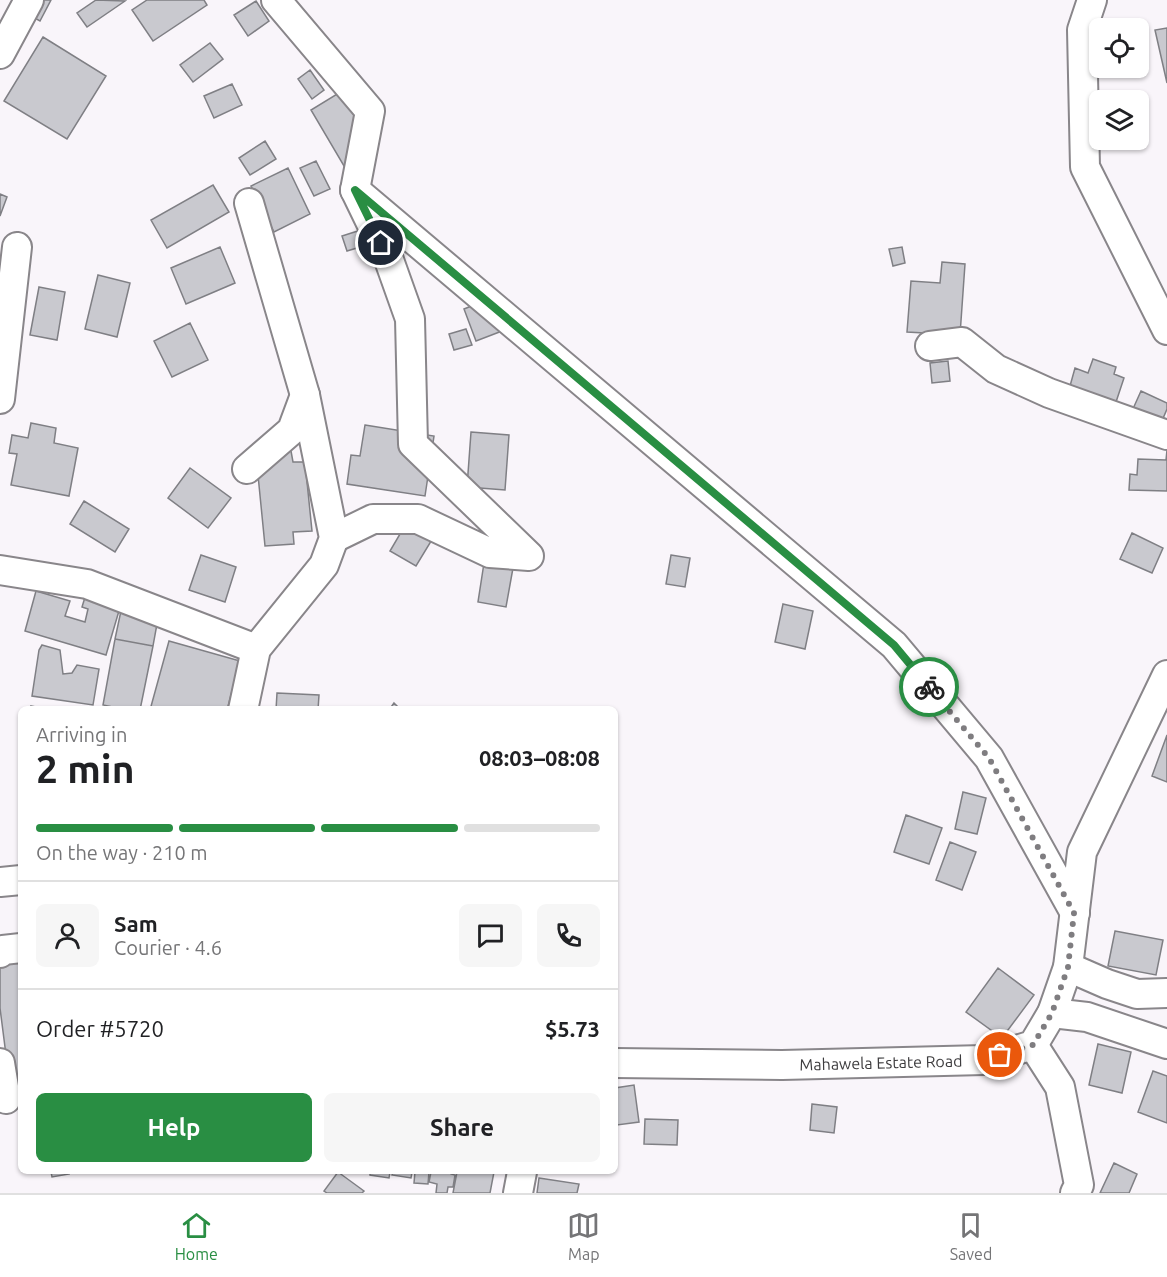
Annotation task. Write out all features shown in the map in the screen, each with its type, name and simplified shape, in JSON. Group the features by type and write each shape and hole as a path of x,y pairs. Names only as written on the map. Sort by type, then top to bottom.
{"street":[{"path":"0,54 29,0"},
{"path":"276,0 370,111 355,190 389,260 411,319 413,444 529,556 490,552 418,519 373,519 334,538"},
{"path":"1092,0 1082,30 1085,167 1167,330"},
{"path":"355,190 894,645 989,758 1074,913"},
{"path":"244,706 256,650 324,565 334,538 305,395 249,203"},
{"path":"0,399 17,247"},
{"path":"930,346 962,342 996,369 1049,393 1167,435"},
{"path":"247,469 292,430 305,395"},
{"path":"0,570 87,584 256,650"},
{"path":"1075,1193 1079,1185 1060,1087 1033,1045 1052,1013 1068,967 1082,852 1167,675"},
{"path":"0,882 18,880"},
{"path":"0,953 3,950 18,948"},
{"path":"1068,967 1137,994 1167,993"},
{"path":"1052,1013 1087,1017 1166,1045"},
{"name":"Mahawela Estate Road","path":"618,1063 782,1065 984,1060 1033,1045"},
{"path":"0,1063 6,1099"},
{"path":"518,1193 522,1174"}],"building":[{"path":"36,0 51,0 40,21 29,15"},
{"path":"96,0 125,1 87,27 77,13"},
{"path":"147,0 204,0 207,5 153,41 132,10"},
{"path":"256,1 269,21 248,36 234,15"},
{"path":"1167,28 1167,83 1155,30"},
{"path":"43,37 106,76 67,139 4,101"},
{"path":"210,43 223,59 193,82 180,65"},
{"path":"310,70 324,90 312,99 298,79"},
{"path":"232,84 242,105 214,118 204,96"},
{"path":"342,91 375,148 344,166 311,110"},
{"path":"265,141 276,159 250,175 239,158"},
{"path":"316,161 330,189 314,196 300,168"},
{"path":"288,168 310,214 274,232 251,186"},
{"path":"213,185 229,212 167,248 151,220"},
{"path":"0,194 7,197 0,216"},
{"path":"364,229 370,244 347,251 342,236"},
{"path":"220,247 235,283 186,304 171,268"},
{"path":"902,247 905,263 893,266 889,249"},
{"path":"942,262 965,264 960,335 907,332 911,281 940,283"},
{"path":"98,275 130,283 117,337 85,329"},
{"path":"39,287 65,292 57,340 30,335"},
{"path":"489,299 502,331 476,341 464,309"},
{"path":"190,323 208,360 172,377 154,341"},
{"path":"466,329 472,345 454,350 449,334"},
{"path":"1093,359 1116,367 1114,374 1124,378 1116,402 1070,386 1075,368 1088,373"},
{"path":"948,361 950,381 932,383 930,363"},
{"path":"1141,391 1167,403 1161,423 1132,411"},
{"path":"31,423 56,428 54,443 78,448 69,496 11,485 17,454 9,453 12,435 28,438"},
{"path":"365,425 434,436 425,496 347,484 351,455 360,456"},
{"path":"471,432 509,435 505,490 467,487"},
{"path":"1167,450 1167,491 1129,490 1130,474 1137,475 1138,459 1166,460"},
{"path":"291,451 293,462 305,462 312,531 293,532 294,544 265,546 257,465 269,453"},
{"path":"190,468 231,498 208,528 168,498"},
{"path":"84,501 129,529 115,552 70,524"},
{"path":"407,522 433,538 416,566 390,551"},
{"path":"1132,533 1163,548 1152,573 1120,559"},
{"path":"201,555 236,567 225,602 189,590"},
{"path":"671,555 690,558 685,587 666,584"},
{"path":"484,563 513,568 506,607 478,602"},
{"path":"36,591 70,601 65,616 85,622 88,609 82,607 86,594 121,604 106,655 25,631"},
{"path":"783,604 813,611 805,649 775,642"},
{"path":"122,606 159,613 153,646 115,639"},
{"path":"115,639 153,646 141,706 103,705"},
{"path":"169,641 240,661 228,706 151,706"},
{"path":"42,645 60,650 63,674 72,673 77,665 99,669 93,705 32,696 39,650"},
{"path":"277,693 319,695 318,706 276,706"},
{"path":"1167,735 1167,782 1152,776"},
{"path":"963,792 986,798 977,834 955,829"},
{"path":"906,815 942,828 929,864 894,852"},
{"path":"950,842 976,852 962,890 936,880"},
{"path":"1115,931 1163,940 1156,975 1108,966"},
{"path":"18,951 18,1093 11,1094 0,1008 0,964"},
{"path":"998,968 1034,995 1002,1038 966,1012"},
{"path":"1098,1044 1131,1052 1122,1093 1089,1085"},
{"path":"1153,1071 1167,1076 1167,1123 1138,1112"},
{"path":"634,1085 639,1122 618,1125 618,1088"},
{"path":"812,1104 837,1107 834,1133 810,1130"},
{"path":"645,1119 678,1120 677,1145 644,1144"},
{"path":"1114,1163 1137,1174 1129,1193 1100,1193"},
{"path":"51,1174 69,1174 52,1177"},
{"path":"337,1174 341,1174 364,1191 362,1193 327,1193 324,1191"},
{"path":"370,1174 390,1174 389,1178"},
{"path":"392,1174 412,1174 411,1178"},
{"path":"415,1174 429,1174 428,1184 414,1183"},
{"path":"431,1174 455,1175 453,1187 448,1187 447,1193 436,1193 437,1184 429,1182"},
{"path":"457,1174 494,1174 490,1193 453,1193"},
{"path":"539,1178 579,1184 577,1193 537,1193"}],"way so far":[{"path":"929,687 989,758 1074,913 1068,967 1052,1013 1033,1045 1000,1055"}],"route":[{"path":"381,243 355,190 894,645 929,687"}]}
